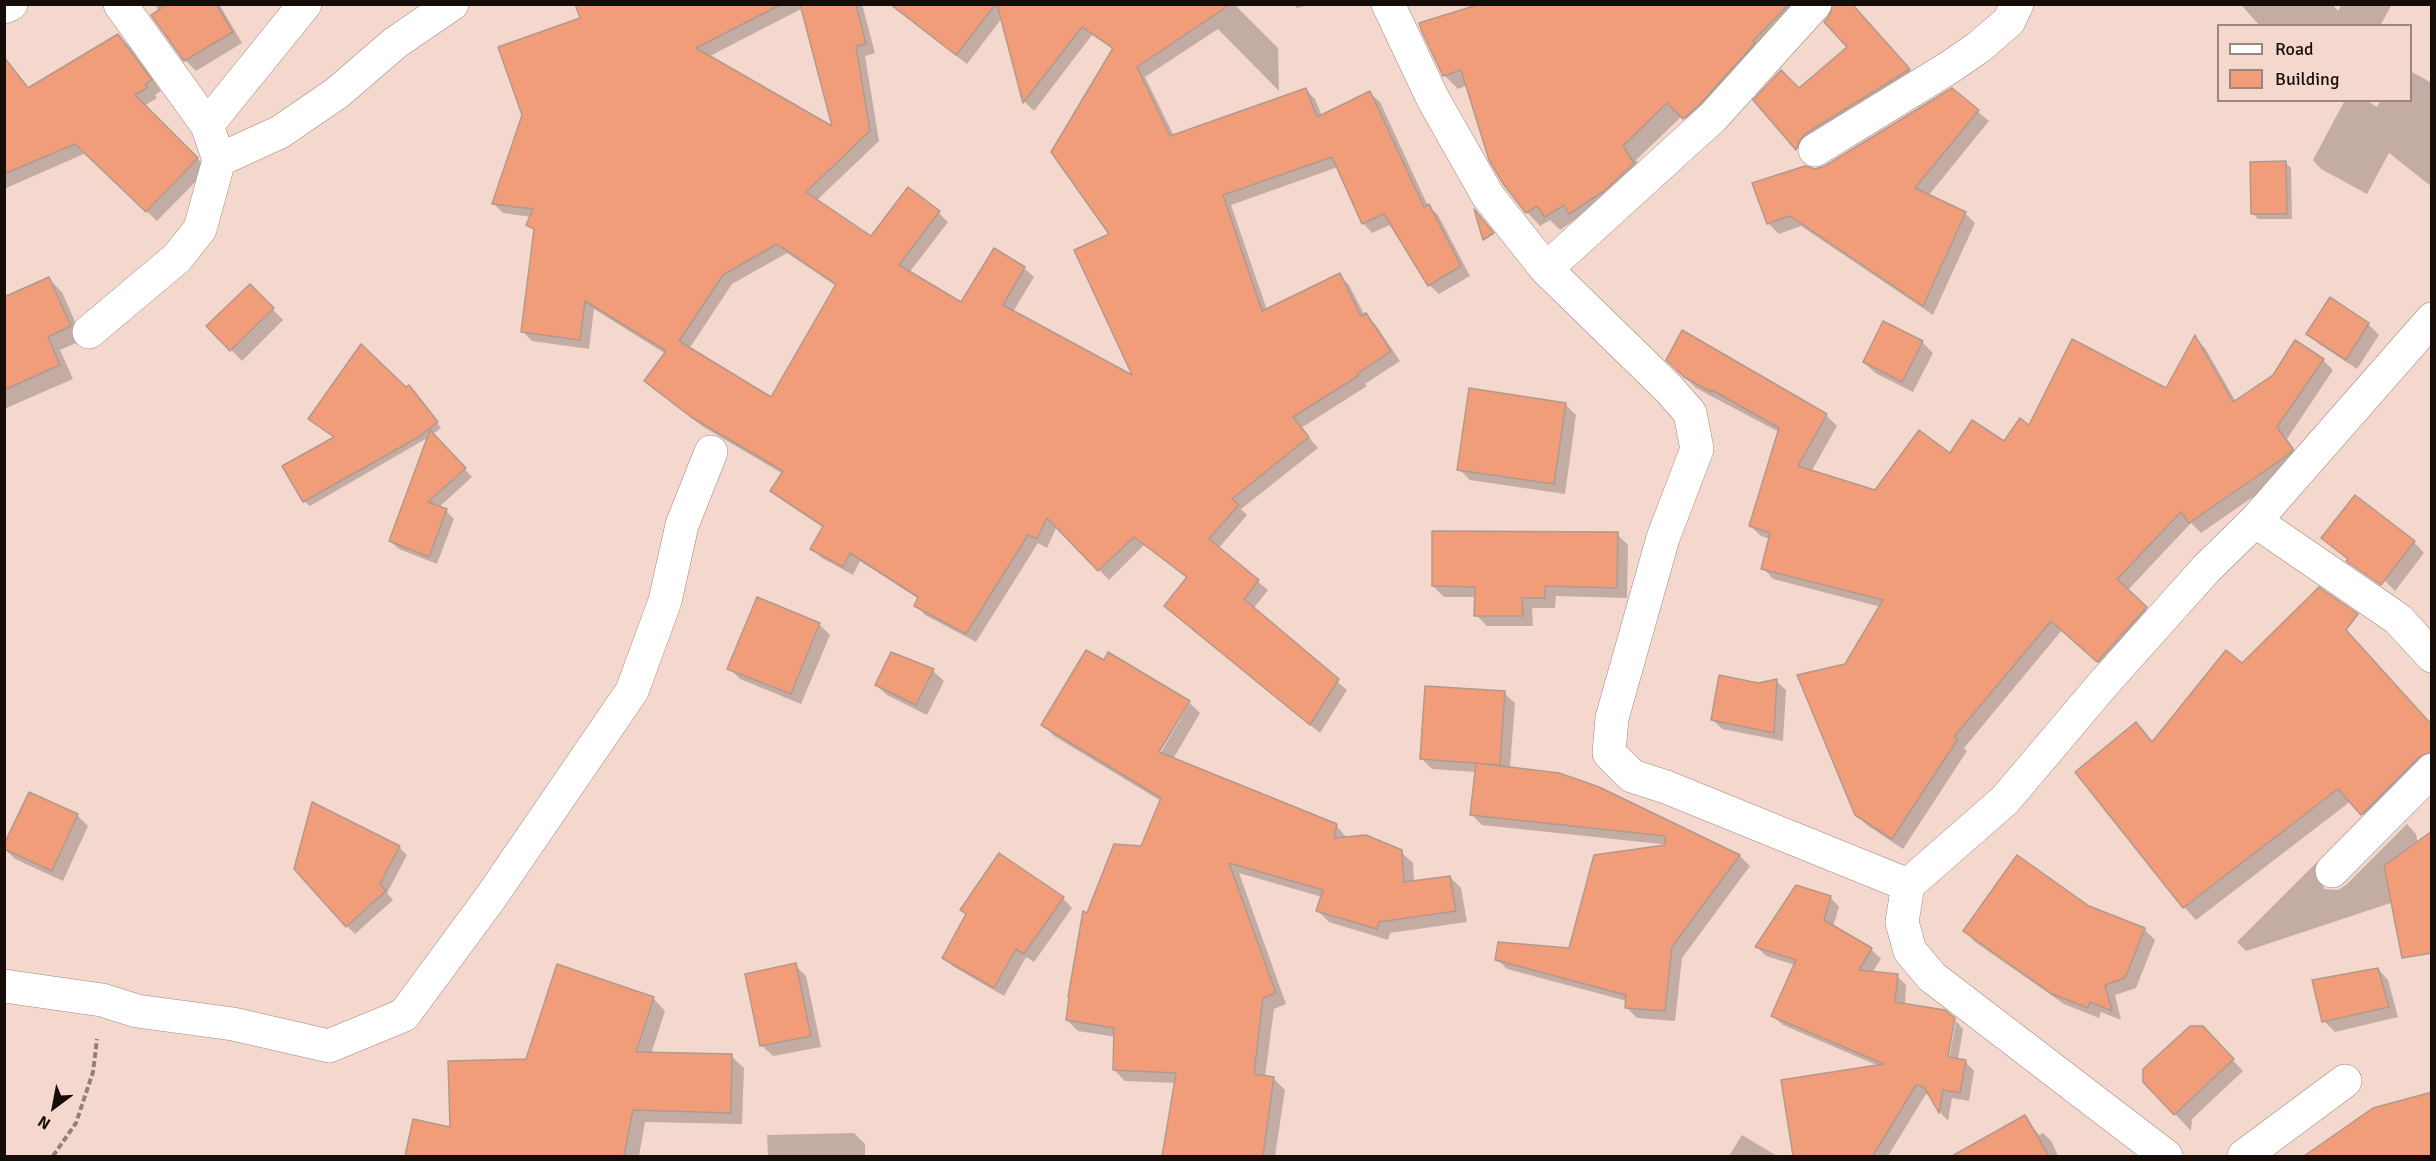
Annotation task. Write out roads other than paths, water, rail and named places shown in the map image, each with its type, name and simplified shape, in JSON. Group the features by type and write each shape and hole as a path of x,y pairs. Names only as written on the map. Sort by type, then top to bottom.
{"street":[{"path":"4,7 11,4"},
{"path":"89,332 177,258 200,229 219,159 207,125 120,4"},
{"path":"207,125 305,4"},
{"path":"219,159 280,132 336,93 395,43 452,4"},
{"path":"1388,4 1433,99 1488,196 1546,269 1669,389 1690,413 1696,449 1663,538 1650,581 1612,718 1609,753 1632,776 1666,787 1908,885"},
{"path":"1546,269 1713,117 1815,4"},
{"path":"1815,150 1979,47 2009,21 2017,4"},
{"path":"2166,1156 1932,977 1910,951 1902,922 1908,885 2005,800 2104,683 2206,570 2255,521 2432,320"},
{"path":"4,986 102,999 137,1011 233,1024 329,1046 404,1015 491,897 632,691 665,601 682,525 711,452"},
{"path":"2255,521 2398,619 2432,656"},
{"path":"2332,871 2432,770"},
{"path":"2244,1156 2345,1082"}]}
